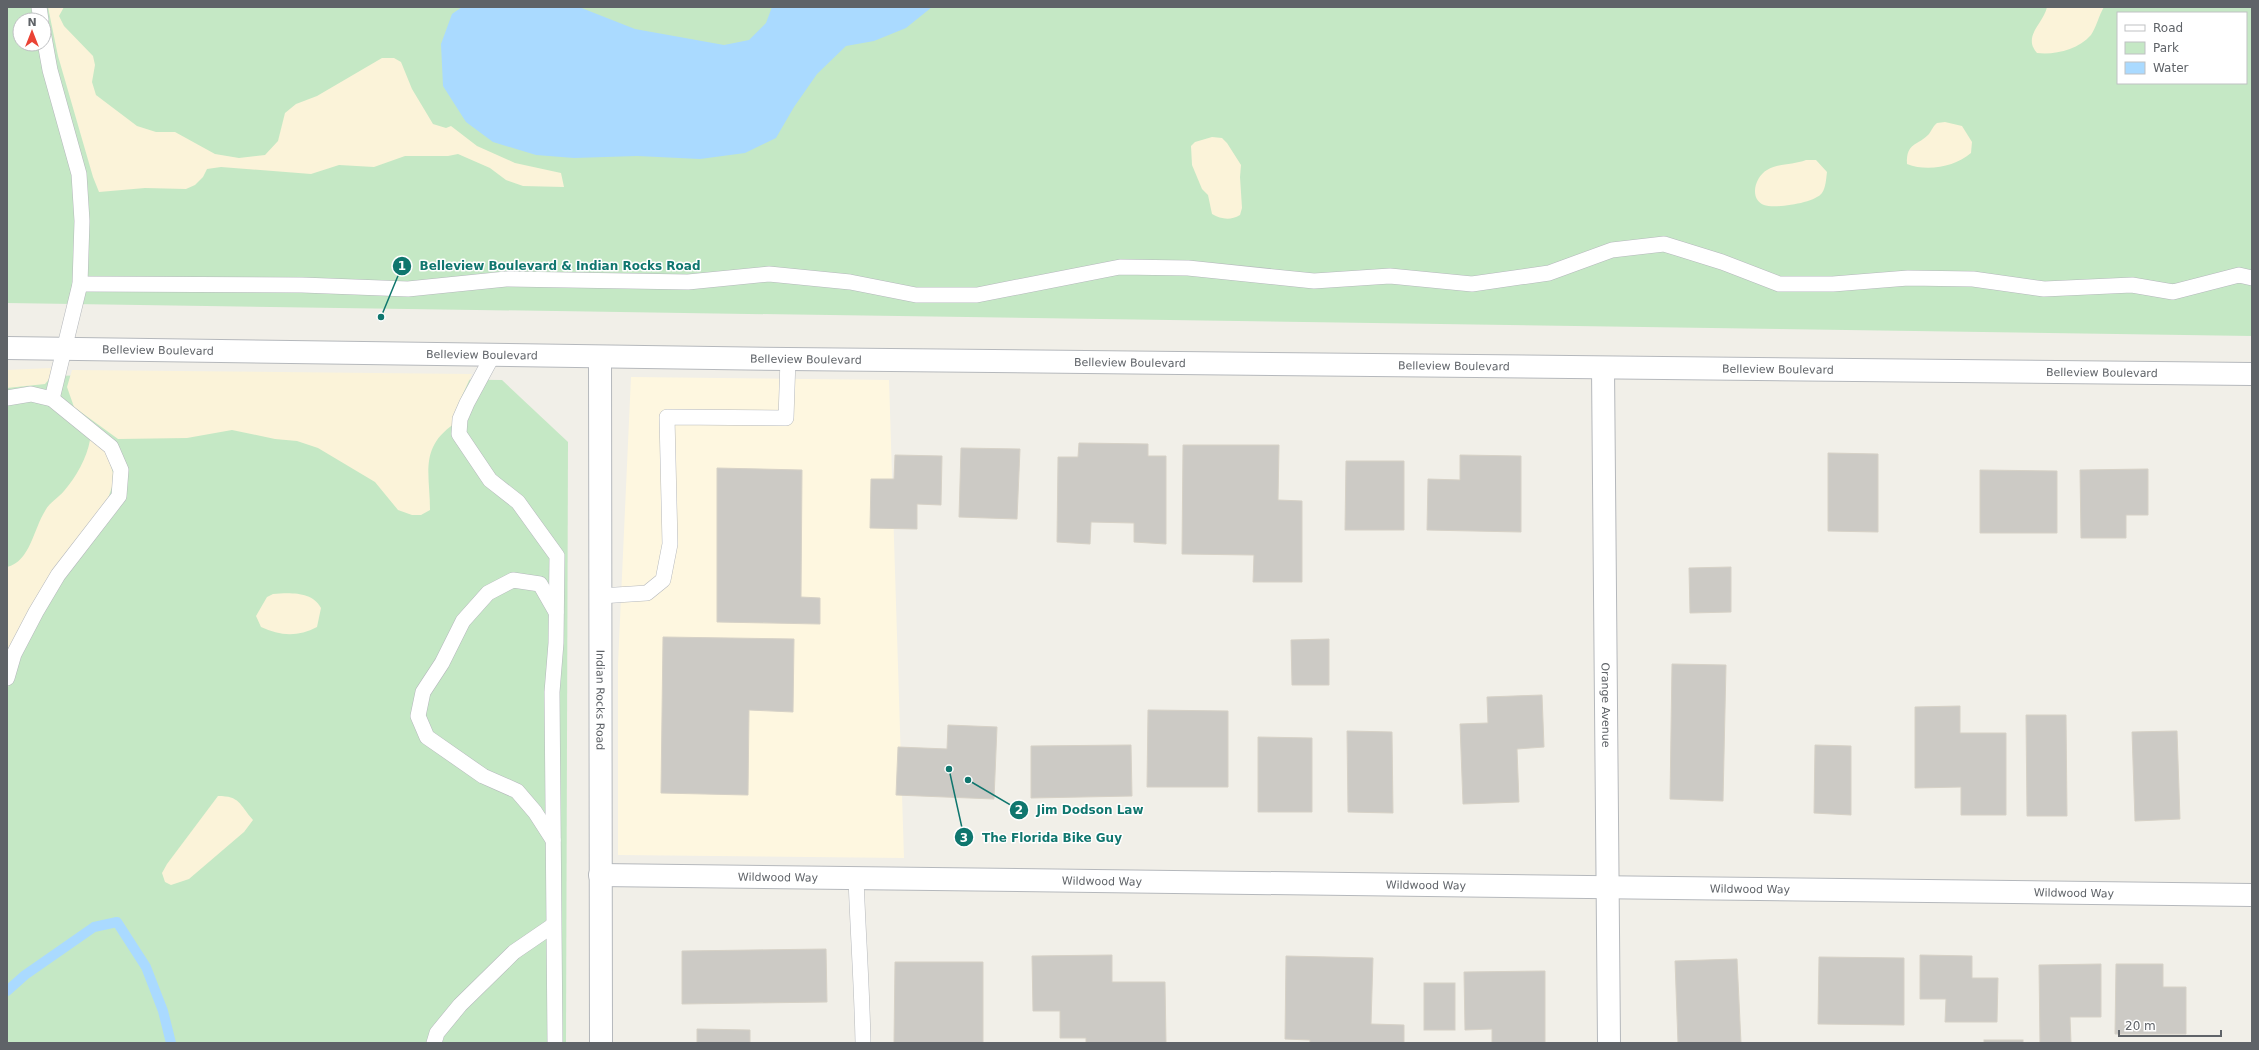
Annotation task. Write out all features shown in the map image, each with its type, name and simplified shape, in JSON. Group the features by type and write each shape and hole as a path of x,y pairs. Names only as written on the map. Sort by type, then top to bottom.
{"street":[{"name":"Belleview Boulevard","path":"7,348 600,357 2252,374"},
{"name":"Indian Rocks Road","path":"600,357 601,1043"},
{"name":"Orange Avenue","path":"1604,368 1609,1043"},
{"name":"Wildwood Way","path":"600,875 2252,895"}],"lane":[{"path":"47,52 50,70 78,174 82,221 80,284 52,399"},
{"path":"80,284 302,285 408,289 506,279 688,282 769,274 850,282 916,295 977,295 1120,267 1188,268 1314,281 1390,276 1472,284 1550,272 1612,250 1664,244 1722,262 1779,284 1833,284 1908,278 1973,279 2044,289 2132,285 2173,292 2239,275 2252,278"},
{"path":"493,355 460,419 459,434 490,480 518,502 557,556 552,692 552,926 556,1025 554,1043"},
{"path":"600,596 647,593 663,580 670,544 667,417 786,418 788,359"},
{"path":"7,398 31,394 52,399 111,447 121,470 119,496 58,575 36,612 14,654 7,678"},
{"path":"553,841 535,812 517,791 483,776 427,737 418,716 423,692 442,663 463,621 488,593 513,580 540,584 556,612"},
{"path":"856,878 858,954 862,986 863,1043"},
{"path":"434,1043 437,1033 486,978 514,952 552,926"}],"shaded area":[{"path":"631,377 889,380 904,858 618,855 618,664"}],"green space":[{"path":"7,7 2252,7 2252,336 7,303"},
{"path":"7,375 502,380 568,442 566,1043 7,1043"}],"sand":[{"path":"48,7 64,7 59,16 64,26 93,56 95,65 92,82 96,95 137,126 156,132 175,132 215,154 239,158 265,155 278,141 285,113 296,104 317,96 382,58 394,58 401,62 412,89 433,124 446,128 451,126 477,146 515,163 561,173 564,187 523,186 506,180 490,168 458,154 448,156 405,156 374,167 339,165 311,174 221,167 207,169 203,177 195,185 186,189 145,188 99,192 93,177 58,56 52,27 52,12 49,12"},
{"path":"2047,7 2104,7 2091,35 2086,40 2073,48 2059,52 2037,53 2033,47 2033,35"},
{"path":"1945,122 1962,126 1972,142 1971,153 1957,162 1940,167 1923,168 1907,164 1908,152 1911,148 1925,138 1937,123"},
{"path":"1212,137 1222,138 1227,143 1241,165 1240,177 1242,208 1240,215 1229,219 1212,214 1208,195 1202,189 1192,165 1191,146 1195,142"},
{"path":"1806,160 1816,160 1827,172 1825,186 1822,193 1818,197 1812,200 1785,206 1769,206 1759,202 1756,197 1755,187 1763,173 1776,166"},
{"path":"51,368 50,378 45,384 7,388 7,370"},
{"path":"72,370 472,374 456,409 454,424 435,442 431,452 428,473 430,510 421,515 412,515 398,510 375,482 318,448 297,441 275,439 232,430 187,438 118,439 74,407 67,387"},
{"path":"90,440 99,444 108,456 113,473 112,487 105,507 37,601 7,690 7,567 15,564 26,552 47,508 64,491 77,473 84,460"},
{"path":"273,594 300,594 312,598 321,608 317,627 296,634 282,634 261,627 256,616 267,597"},
{"path":"218,796 225,796 235,799 242,805 253,820 244,832 189,879 171,885 165,882 162,873 167,864"}],"water":[{"path":"462,7 579,7 635,29 724,45 749,40 766,23 772,7 932,7 906,28 874,41 846,46 817,74 794,107 776,138 745,153 700,159 637,156 574,158 536,155 493,142 466,122 443,86 441,44 452,14"}],"building":[{"path":"1079,443 1148,444 1148,456 1166,456 1166,544 1134,542 1134,523 1091,522 1090,544 1057,542 1058,457 1078,457"},
{"path":"1183,445 1279,445 1278,500 1302,501 1302,582 1253,582 1254,555 1182,554"},
{"path":"961,448 1020,449 1017,519 959,517"},
{"path":"1828,453 1878,454 1878,532 1828,531"},
{"path":"895,455 942,456 941,505 917,504 917,529 870,528 871,479 894,479"},
{"path":"1460,455 1521,456 1521,532 1427,530 1428,479 1460,480"},
{"path":"1346,461 1404,461 1404,530 1345,530"},
{"path":"717,468 802,470 801,597 820,598 820,624 717,622"},
{"path":"2148,469 2148,515 2126,515 2126,538 2081,538 2080,470"},
{"path":"1980,470 2057,471 2057,533 1980,533"},
{"path":"1731,567 1731,612 1690,613 1689,568"},
{"path":"663,637 794,639 793,712 749,710 748,795 661,793"},
{"path":"1329,639 1329,685 1292,685 1291,640"},
{"path":"1672,664 1726,665 1723,801 1670,799"},
{"path":"1542,695 1544,747 1517,749 1519,802 1463,804 1460,724 1488,723 1487,697"},
{"path":"1960,706 1960,733 2006,733 2006,815 1961,815 1961,787 1915,788 1915,707"},
{"path":"1148,710 1228,711 1228,787 1147,787"},
{"path":"2026,715 2066,715 2067,816 2027,816"},
{"path":"948,725 997,727 994,799 896,795 898,747 947,749"},
{"path":"1347,731 1392,732 1393,813 1348,812"},
{"path":"2177,731 2180,819 2135,821 2132,732"},
{"path":"1258,737 1312,738 1312,812 1258,812"},
{"path":"1131,745 1132,796 1031,798 1031,746"},
{"path":"1815,745 1851,746 1851,815 1814,813"},
{"path":"826,949 827,1002 682,1004 682,951"},
{"path":"1112,955 1112,982 1165,982 1166,1043 1086,1043 1086,1038 1060,1038 1060,1011 1033,1011 1032,956"},
{"path":"1920,955 1972,956 1972,978 1998,978 1997,1022 1945,1022 1946,999 1920,999"},
{"path":"1286,956 1373,958 1371,1024 1404,1025 1404,1043 1310,1043 1310,1040 1285,1039"},
{"path":"1819,957 1904,958 1904,1025 1818,1024"},
{"path":"1737,959 1741,1043 1678,1043 1675,961"},
{"path":"895,962 983,962 983,1043 894,1043"},
{"path":"2101,964 2101,1017 2070,1017 2071,1043 2040,1043 2039,965"},
{"path":"2116,964 2163,964 2163,987 2186,987 2186,1034 2115,1034"},
{"path":"1545,971 1545,1043 1492,1043 1492,1029 1465,1030 1464,972"},
{"path":"1424,983 1455,983 1455,1030 1424,1030"},
{"path":"697,1029 750,1030 750,1043 697,1043"},
{"path":"1984,1040 2023,1040 2023,1043 1984,1043"}],"waterway":[{"path":"7,991 25,975 94,927 117,922 146,967 163,1011 171,1043"}],"place":[{"name":"Belleview Boulevard & Indian Rocks Road","path":"381,317"},
{"name":"The Florida Bike Guy","path":"949,769"},
{"name":"Jim Dodson Law","path":"968,780"}]}
